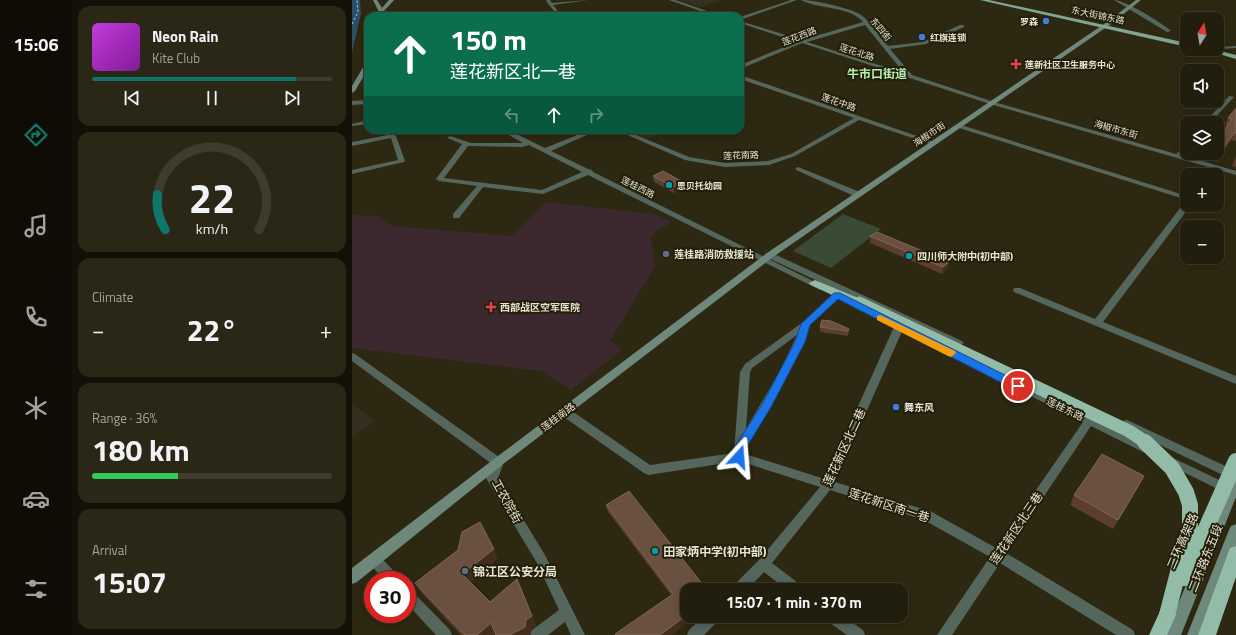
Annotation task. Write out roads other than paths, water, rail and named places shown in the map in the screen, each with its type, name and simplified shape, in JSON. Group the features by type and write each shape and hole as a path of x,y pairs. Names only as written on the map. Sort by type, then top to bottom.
{"highway":[{"path":"815,283 1129,431 1151,445 1174,469 1183,484 1188,500 1191,520 1167,615"},
{"name":"二环高架路","path":"1158,635 1236,461"},
{"path":"1207,635 1236,553"}],"main road":[{"name":"东大街锦东路","path":"982,0 1107,24 1180,43"},
{"name":"东大街锦东路","path":"997,0 1180,40"},
{"path":"1224,50 1236,53"},
{"path":"1224,54 1236,57"}],"street":[{"path":"371,0 378,12"},
{"path":"375,0 378,12"},
{"path":"378,12 387,0"},
{"path":"378,12 392,0"},
{"path":"549,2 587,0"},
{"path":"671,0 708,12"},
{"path":"744,18 795,0"},
{"name":"东四街","path":"803,0 848,11 860,16 912,79"},
{"path":"1116,0 1130,7 1169,32"},
{"name":"海椒市街","path":"768,257 857,194 1107,24 1139,0"},
{"path":"549,2 557,12"},
{"name":"莲花北路","path":"744,23 912,79 992,103"},
{"name":"莲花西路","path":"744,65 801,42 865,23"},
{"path":"886,48 924,43 962,26"},
{"path":"1224,47 1236,46"},
{"path":"352,91 364,71"},
{"name":"莲花中路","path":"744,78 932,143"},
{"path":"352,98 364,80"},
{"path":"1214,116 1231,98"},
{"path":"352,103 364,102"},
{"name":"海椒市东街","path":"992,103 1236,173"},
{"path":"353,127 358,116"},
{"name":"莲花南路","path":"628,134 687,159 725,165 769,163 793,155 858,118"},
{"path":"353,127 364,123"},
{"path":"958,126 1180,196"},
{"name":"莲桂西路","path":"511,134 548,150"},
{"name":"莲桂西路","path":"519,134 590,171 768,257"},
{"path":"548,150 586,134"},
{"path":"352,144 393,136 402,161 352,172"},
{"path":"450,138 466,144 522,145 529,143"},
{"path":"466,144 438,179 543,192 590,171"},
{"path":"798,169 857,194"},
{"path":"456,216 481,184"},
{"path":"1097,322 1182,212"},
{"name":"莲桂东路","path":"768,257 899,327 1089,421 1235,488"},
{"name":"莲桂东路","path":"768,257 874,302 1236,477"},
{"name":"莲桂南路","path":"352,576 498,462 768,257"},
{"path":"1017,290 1236,380"},
{"path":"740,452 745,372 748,366 806,324 837,295"},
{"path":"740,452 800,342 806,324"},
{"name":"莲花新区北二巷","path":"745,583 763,564 828,485 899,327"},
{"path":"352,356 498,462"},
{"name":"莲花新区南一巷","path":"565,412 648,470 740,452 828,485 928,516 998,555 1128,635"},
{"name":"莲花新区北三巷","path":"944,635 1089,421"},
{"name":"工农院街","path":"498,462 492,478 541,559 578,635"},
{"name":"二环路东五段","path":"1173,635 1235,488"},
{"name":"二环路东五段","path":"1195,635 1236,530"},
{"path":"374,560 384,571"},
{"path":"763,564 789,583"},
{"path":"416,604 445,635"},
{"path":"537,635 567,612"},
{"path":"694,635 706,623"},
{"path":"842,623 858,635"}],"water":[{"path":"352,0 360,0 361,14 352,52"}],"place":[{"name":"罗森","path":"1046,21"},
{"name":"红旗连锁","path":"922,37"},
{"name":"莲新社区卫生服务中心","path":"1016,64"},
{"name":"恩贝托幼园","path":"669,185"},
{"name":"莲桂路消防救援站","path":"666,254"},
{"name":"四川师大附中(初中部)","path":"909,256"},
{"name":"西部战区空军医院","path":"491,307"},
{"name":"舞东风","path":"896,407"},
{"name":"田家炳中学(初中部)","path":"655,551"},
{"name":"锦江区公安分局","path":"465,571"}],"district":[{"name":"牛市口街道","path":"877,73"}]}
